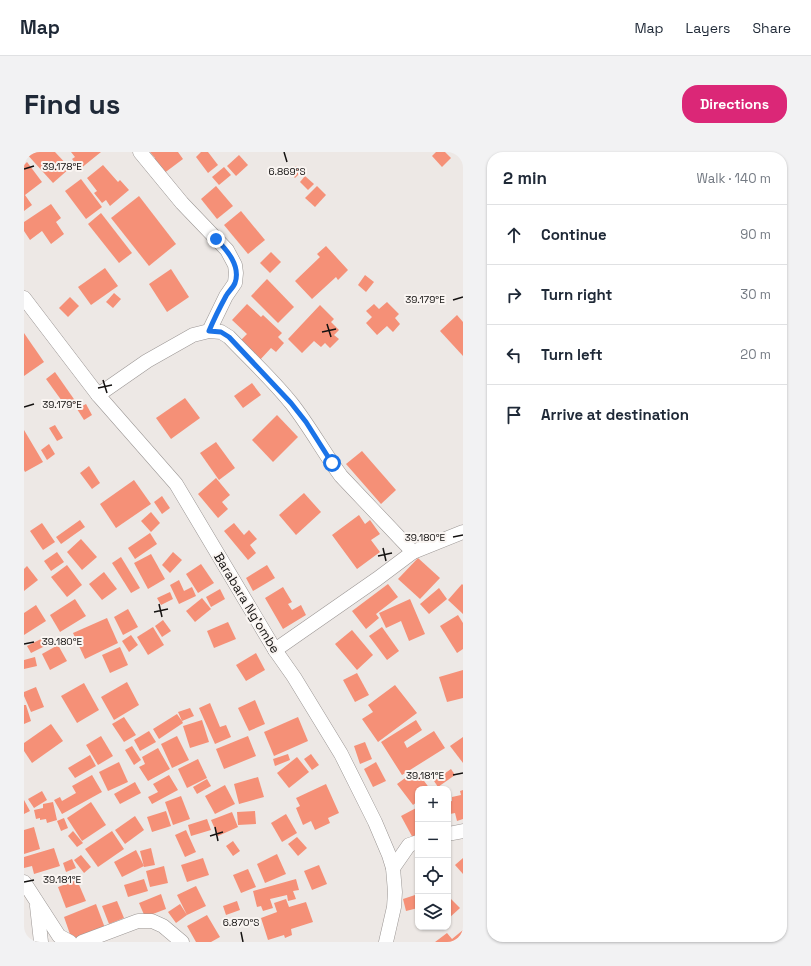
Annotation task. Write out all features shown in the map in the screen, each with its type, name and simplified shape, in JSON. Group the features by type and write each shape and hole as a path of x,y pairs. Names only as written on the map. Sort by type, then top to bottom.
{"street":[{"path":"140,152 182,203 227,250 235,265 235,283 226,296 209,331"},
{"name":"Barabara Ng'ombe","path":"24,298 98,395 176,484 275,650 294,677 340,754 375,822 393,868 395,892 394,907 386,942"},
{"path":"98,395 147,361 193,335 209,331 221,332 229,337 291,403 306,422 341,476 413,552"},
{"path":"275,650 413,552 463,532"},
{"path":"451,833 463,831"},
{"path":"393,868 409,845 415,843"},
{"path":"24,882 59,936 70,942"},
{"path":"37,903 41,942"},
{"path":"82,942 138,921 152,921 163,926 182,942"}],"building":[{"path":"25,152 55,152 70,168 53,183"},
{"path":"71,152 101,152 80,169 72,159 75,157"},
{"path":"150,152 178,152 183,159 163,174 153,160 155,158"},
{"path":"201,152 208,152 218,165 208,173 196,157"},
{"path":"436,152 445,152 451,158 442,167 432,156"},
{"path":"239,155 248,165 236,176 227,166"},
{"path":"27,162 42,182 25,195 32,205 24,211 24,165"},
{"path":"103,165 118,182 120,180 129,190 110,206 106,200 102,203 94,193 97,191 87,178"},
{"path":"296,166 301,172 295,178 290,173"},
{"path":"224,167 231,175 219,185 212,177"},
{"path":"305,176 314,184 308,190 300,182"},
{"path":"81,179 102,207 86,219 65,191"},
{"path":"216,186 233,206 217,219 201,199"},
{"path":"317,186 326,195 315,207 305,198"},
{"path":"139,196 176,244 149,266 111,218"},
{"path":"51,204 61,218 56,222 64,234 51,244 42,231 30,240 24,231 24,222"},
{"path":"241,211 265,240 248,254 224,225"},
{"path":"101,213 132,253 119,263 88,224"},
{"path":"326,246 348,270 338,280 336,277 312,299 295,281 320,257 317,254"},
{"path":"271,252 281,262 270,273 260,263"},
{"path":"105,268 118,286 91,305 78,287"},
{"path":"171,269 189,297 167,312 149,284"},
{"path":"365,275 374,282 366,292 358,285"},
{"path":"267,279 294,307 278,323 251,296"},
{"path":"114,293 121,299 113,308 106,302"},
{"path":"70,297 79,306 68,317 59,308"},
{"path":"387,302 399,314 395,318 400,324 393,332 387,326 377,335 366,323 372,317 366,311 374,304 379,309"},
{"path":"247,304 261,317 263,315 282,333 278,337 284,343 276,352 271,348 259,361 239,342 247,334 232,320"},
{"path":"320,305 334,319 331,322 339,330 334,335 339,339 330,348 325,343 321,347 314,341 302,353 288,339"},
{"path":"457,315 463,322 463,356 440,331"},
{"path":"24,333 44,362 24,376"},
{"path":"55,372 76,402 67,408 46,379"},
{"path":"252,383 261,395 243,408 234,396"},
{"path":"185,398 200,418 171,439 156,418"},
{"path":"86,404 92,415 84,420 77,409"},
{"path":"277,415 298,437 273,462 252,440"},
{"path":"55,425 63,438 57,441 49,428"},
{"path":"24,430 43,462 25,472 24,470"},
{"path":"216,442 235,468 219,480 200,453"},
{"path":"49,444 55,454 47,460 41,450"},
{"path":"362,451 396,490 381,504 346,464"},
{"path":"89,466 100,483 92,489 80,473"},
{"path":"216,478 230,495 222,502 228,509 218,518 198,494"},
{"path":"134,480 151,504 116,528 100,504"},
{"path":"304,493 321,512 296,535 279,515"},
{"path":"162,496 170,508 162,514 154,502"},
{"path":"151,512 160,523 151,532 141,521"},
{"path":"359,515 365,524 370,520 380,534 371,540 380,552 357,569 332,535"},
{"path":"80,520 85,527 61,544 56,537"},
{"path":"42,523 55,542 43,550 30,531"},
{"path":"234,523 244,535 249,530 257,539 250,545 256,553 248,560 224,531"},
{"path":"150,533 157,544 135,559 128,548"},
{"path":"81,539 97,557 82,570 67,552"},
{"path":"57,552 64,562 51,571 44,561"},
{"path":"173,552 182,560 170,573 162,565"},
{"path":"151,554 165,579 148,589 134,563"},
{"path":"121,557 140,588 131,593 112,563"},
{"path":"418,558 440,578 420,599 398,579"},
{"path":"201,564 214,583 198,593 186,574"},
{"path":"67,565 82,585 67,597 51,577"},
{"path":"267,565 275,578 253,591 246,578"},
{"path":"27,566 38,580 24,591 24,569"},
{"path":"104,572 117,589 102,600 89,584"},
{"path":"179,580 184,591 192,587 196,596 179,604 170,585"},
{"path":"388,584 398,597 376,614 379,618 366,629 352,611"},
{"path":"462,584 463,585 463,614 448,600"},
{"path":"283,587 292,602 288,604 292,610 301,605 306,615 283,629 265,598"},
{"path":"439,588 447,599 429,614 420,604"},
{"path":"220,589 225,599 211,607 206,597"},
{"path":"170,592 173,599 161,605 157,598"},
{"path":"202,598 211,609 195,622 186,611"},
{"path":"75,599 86,616 60,632 50,615"},
{"path":"410,599 425,634 409,641 401,621 386,628 379,613"},
{"path":"36,605 46,621 24,635 24,613"},
{"path":"128,609 138,627 123,635 114,617"},
{"path":"458,615 463,623 463,649 457,653 440,626"},
{"path":"107,618 118,643 85,659 73,633"},
{"path":"163,620 171,631 162,637 155,626"},
{"path":"228,622 236,639 214,648 207,631"},
{"path":"153,627 164,645 148,655 137,637"},
{"path":"382,627 399,651 387,660 369,636"},
{"path":"352,630 373,655 357,670 335,644"},
{"path":"131,635 138,645 129,652 122,641"},
{"path":"43,638 47,645 31,653 27,646"},
{"path":"58,645 67,661 50,670 42,654"},
{"path":"120,647 128,665 110,673 102,655"},
{"path":"256,653 265,670 246,681 236,665"},
{"path":"35,657 37,666 24,669 24,660"},
{"path":"463,670 463,698 447,702 439,677"},
{"path":"357,673 369,695 355,702 343,680"},
{"path":"127,682 139,705 114,720 101,697"},
{"path":"84,683 99,710 77,723 61,696"},
{"path":"395,685 417,713 378,742 362,719 373,712 368,705"},
{"path":"36,687 44,707 31,712 24,696 24,692"},
{"path":"255,700 265,724 249,731 238,708"},
{"path":"210,703 220,727 226,725 231,737 215,744 199,708"},
{"path":"24,705 26,705 31,721 24,724"},
{"path":"190,708 194,716 182,721 178,712"},
{"path":"177,714 183,723 159,739 153,729"},
{"path":"124,717 136,735 124,742 112,724"},
{"path":"298,717 308,741 274,756 264,732"},
{"path":"202,720 209,742 190,748 183,726"},
{"path":"416,720 422,730 404,742 407,748 434,731 445,748 402,775 381,742"},
{"path":"51,724 63,741 32,763 24,751 24,743"},
{"path":"149,731 156,742 140,751 134,740"},
{"path":"101,736 113,756 98,765 86,745"},
{"path":"177,736 189,760 172,768 161,744"},
{"path":"248,736 256,756 224,769 216,749"},
{"path":"463,737 463,763 450,746"},
{"path":"365,742 372,759 360,764 354,746"},
{"path":"132,746 141,760 134,765 125,750"},
{"path":"158,748 170,769 148,781 139,767 145,764 142,757"},
{"path":"288,754 290,760 275,766 273,759"},
{"path":"311,754 319,765 312,770 304,759"},
{"path":"90,755 96,766 75,778 68,768"},
{"path":"297,757 309,772 289,788 277,773"},
{"path":"198,759 207,778 187,788 178,769"},
{"path":"119,762 128,782 108,791 99,772"},
{"path":"376,762 386,781 373,787 364,769"},
{"path":"451,769 455,775 439,786 437,786 434,781"},
{"path":"416,770 428,786 415,786 415,803 413,805 397,784"},
{"path":"92,775 102,792 62,814 54,800 60,797 62,801 76,793 72,786"},
{"path":"169,775 178,790 152,804 148,797 158,792 153,784"},
{"path":"258,777 264,797 239,804 234,784"},
{"path":"207,779 211,786 197,794 193,787"},
{"path":"135,782 141,793 120,804 114,794"},
{"path":"326,784 339,813 328,818 330,823 315,830 311,821 303,825 296,808 300,806 296,798"},
{"path":"225,785 235,804 215,814 205,796"},
{"path":"463,790 463,819 457,821 455,813 451,814 451,801 452,797 461,795 460,791"},
{"path":"42,791 47,800 34,808 28,799"},
{"path":"181,796 190,819 173,825 165,802"},
{"path":"24,800 30,811 24,814"},
{"path":"53,802 57,820 47,823 46,819 36,819 34,810 43,808 43,804"},
{"path":"91,802 106,825 82,841 67,818"},
{"path":"415,809 415,840 414,840 401,816"},
{"path":"166,811 171,826 152,832 147,817"},
{"path":"255,811 256,824 238,825 237,812"},
{"path":"232,812 238,827 218,836 211,820"},
{"path":"286,814 297,833 282,842 271,823"},
{"path":"135,816 144,830 125,844 115,830"},
{"path":"64,818 68,828 61,831 57,821"},
{"path":"207,819 211,830 191,836 188,825"},
{"path":"34,827 40,849 24,854 24,830"},
{"path":"186,830 196,852 185,857 175,835"},
{"path":"73,831 83,843 77,847 68,836"},
{"path":"112,831 124,849 98,867 85,849"},
{"path":"297,837 307,848 298,856 288,844"},
{"path":"233,841 240,851 233,856 226,846"},
{"path":"54,848 60,866 34,874 32,866 24,868 24,857"},
{"path":"151,848 155,865 144,867 140,851"},
{"path":"136,850 144,866 122,877 114,862"},
{"path":"277,854 286,874 265,883 257,864"},
{"path":"81,855 91,867 84,873 74,860"},
{"path":"203,858 209,875 187,882 181,865"},
{"path":"463,858 463,874 455,865"},
{"path":"72,859 76,868 66,872 63,863"},
{"path":"319,865 327,884 312,890 304,871"},
{"path":"164,866 168,883 150,887 146,871"},
{"path":"248,869 256,887 241,893 233,875"},
{"path":"144,879 148,891 128,897 124,885"},
{"path":"296,879 299,890 293,891 296,899 288,901 287,895 270,899 273,908 263,911 261,906 257,907 253,891"},
{"path":"77,880 86,901 66,908 58,887"},
{"path":"196,886 206,906 187,915 177,895"},
{"path":"161,894 166,909 145,917 139,903"},
{"path":"415,895 415,909 406,911 403,899"},
{"path":"286,899 289,907 306,902 313,922 291,929 292,935 285,938 284,935 268,940 261,918 277,912 274,903"},
{"path":"451,899 460,908 451,916"},
{"path":"117,901 124,918 109,924 102,906"},
{"path":"237,901 240,910 226,915 223,906"},
{"path":"96,904 105,928 72,940 64,917"},
{"path":"180,904 187,915 176,923 168,912"},
{"path":"207,915 220,937 211,942 196,942 187,926"},
{"path":"463,930 463,942 435,942 447,933 452,939"}],"route":[{"path":"216,239 227,250 235,265 236,273 235,283 226,296 209,331 221,332 229,337 291,403 306,422 332,463"}]}
